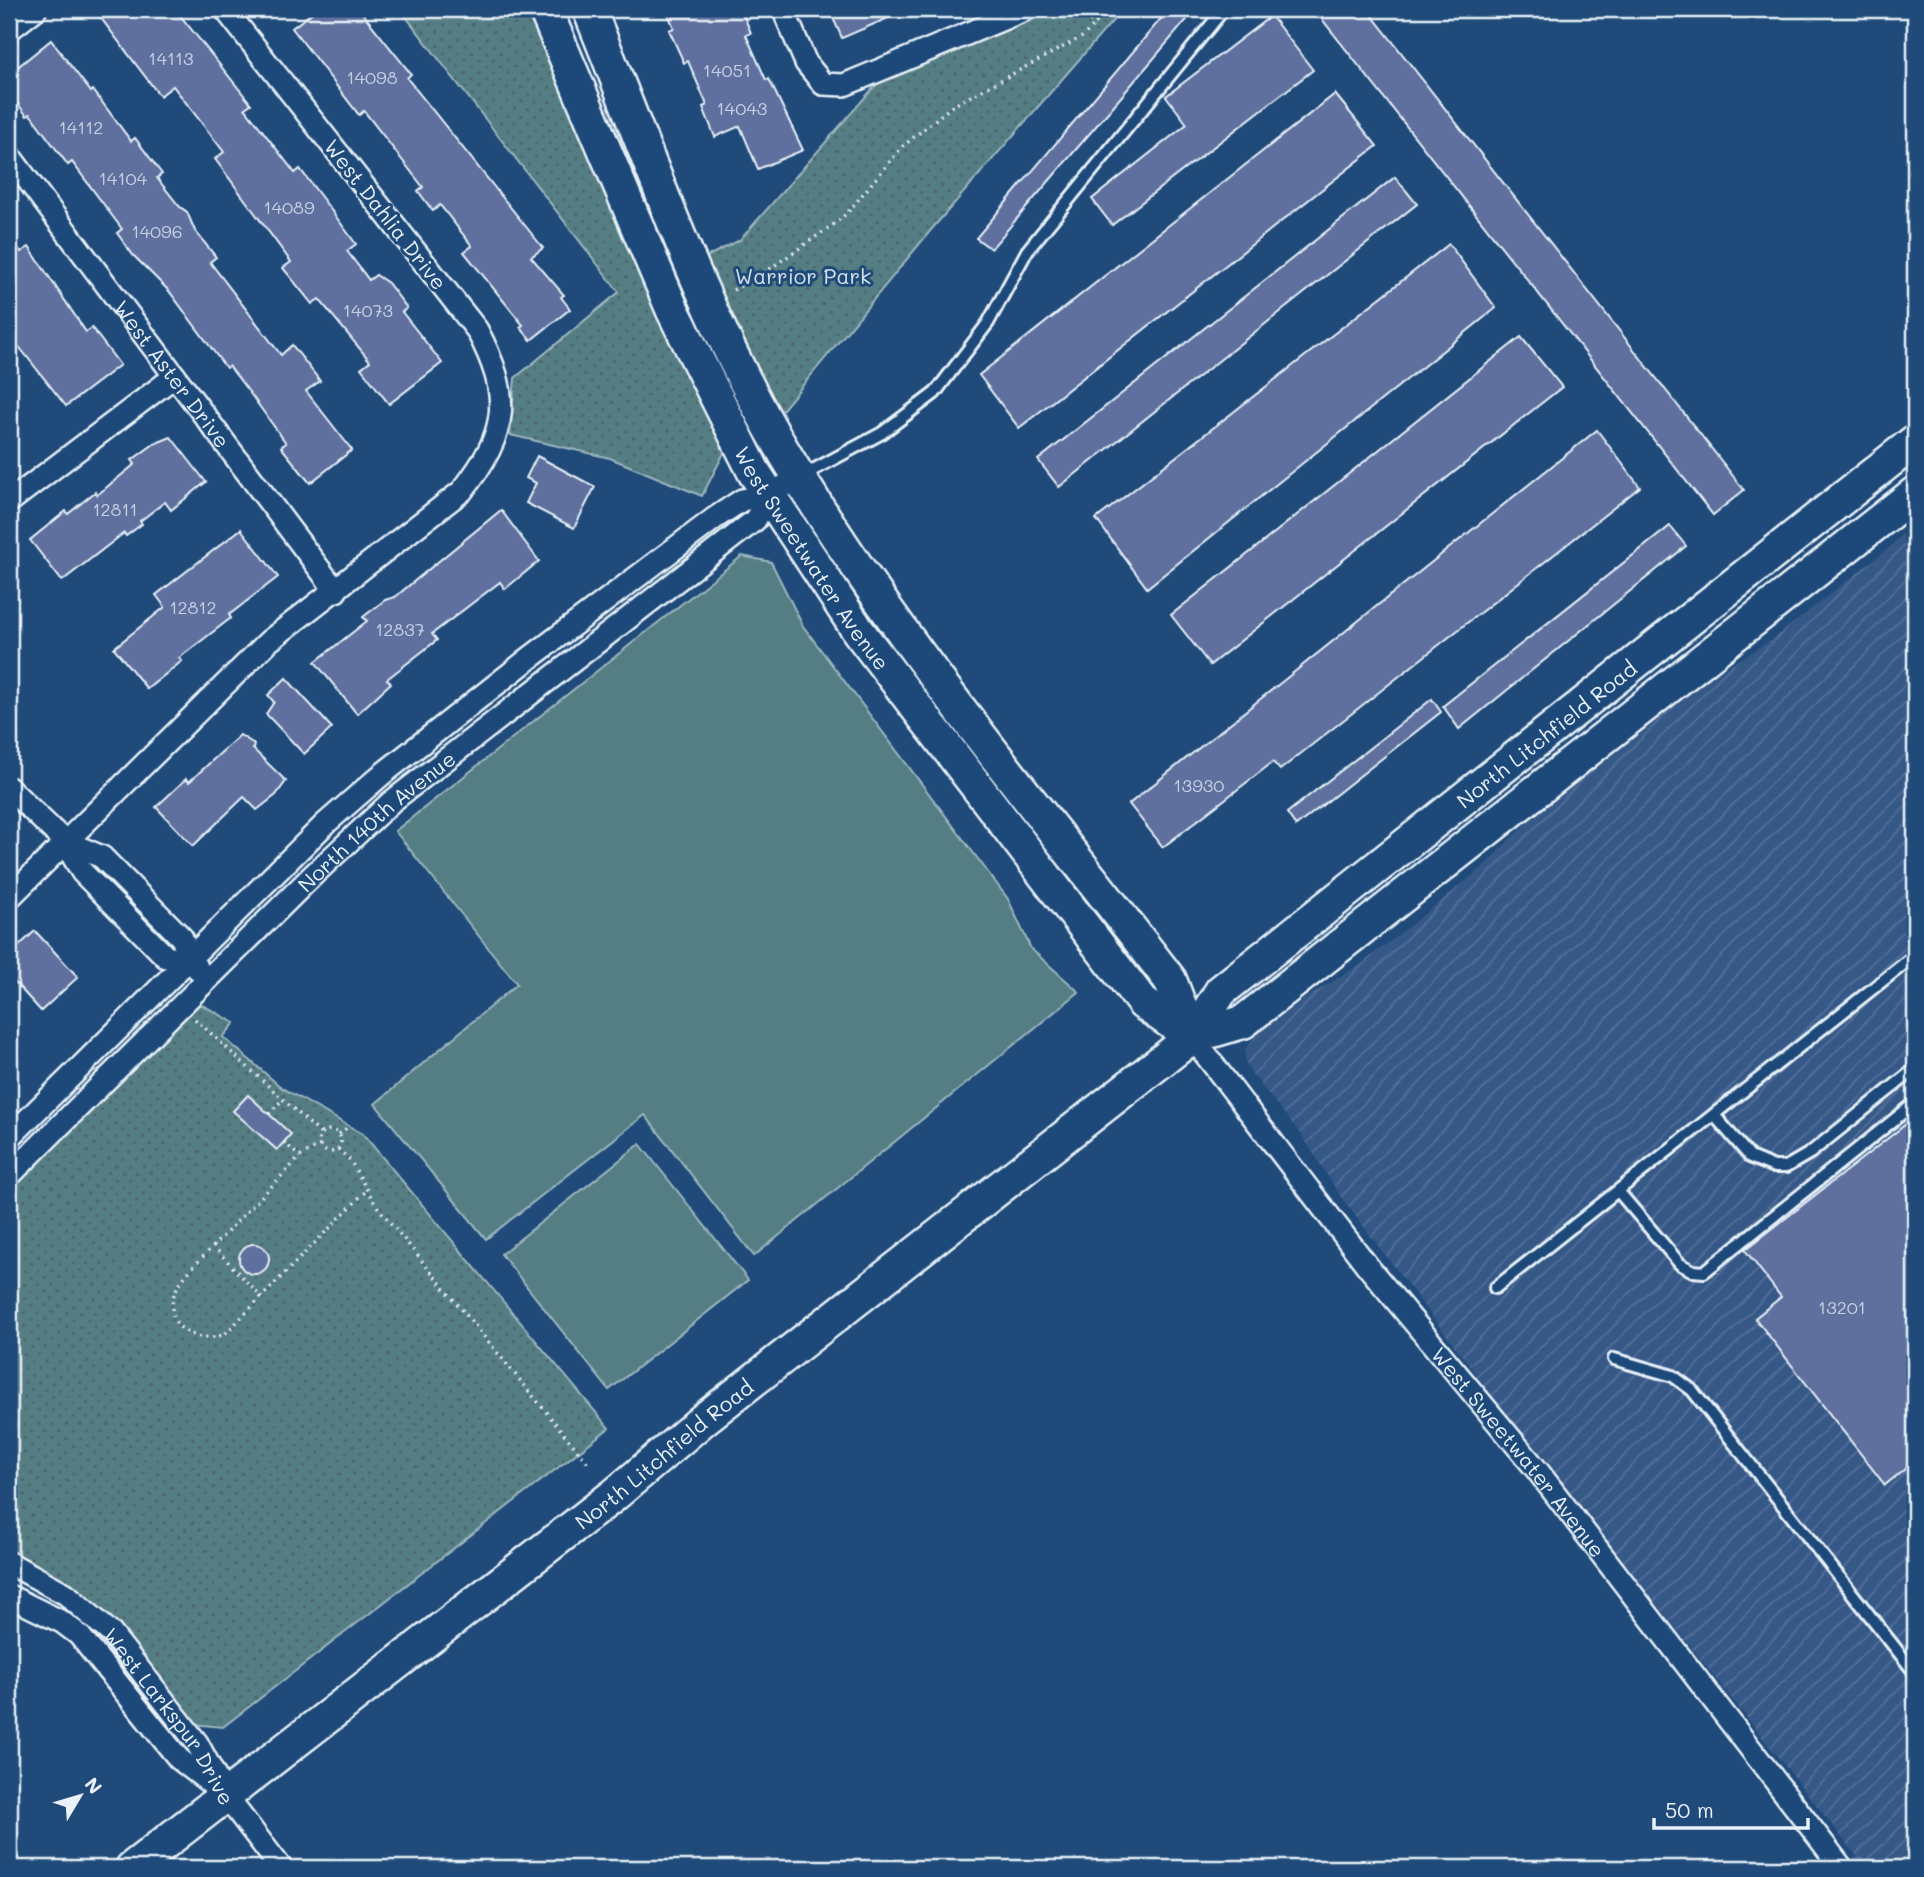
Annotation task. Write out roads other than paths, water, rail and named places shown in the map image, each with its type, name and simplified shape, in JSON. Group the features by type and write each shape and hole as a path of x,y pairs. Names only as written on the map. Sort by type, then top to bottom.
{"main road":[{"name":"West Sweetwater Avenue","path":"545,9 673,311 734,435 770,495 859,632 1143,1003 1192,1037"},
{"name":"West Sweetwater Avenue","path":"589,9 708,299 757,401 799,477 913,646 1170,980 1192,1037"},
{"name":"North Litchfield Road","path":"132,1868 613,1496 704,1419 1192,1037 1221,991 1915,441"},
{"name":"North Litchfield Road","path":"1192,1037 1243,1022 1909,501"}],"street":[{"path":"9,30 36,9"},
{"name":"West Dahlia Drive","path":"225,9 477,330 494,363 501,395 497,439 482,466 462,491 337,590"},
{"path":"783,9 806,62 823,84 844,85 1027,9"},
{"name":"West Aster Drive","path":"9,155 337,590"},
{"path":"9,502 175,376"},
{"name":"North 140th Avenue","path":"9,1138 325,824 380,776 715,518 742,500 770,495 799,477"},
{"name":"North 140th Avenue","path":"9,1176 391,803 754,520 770,495"},
{"path":"9,898 269,641 337,590"},
{"path":"9,788 64,841 102,857 182,938 190,961 208,979"},
{"name":"West Sweetwater Avenue","path":"1192,1037 1368,1268 1536,1470 1842,1868"},
{"name":"West Larkspur Drive","path":"9,1563 66,1594 111,1633 198,1742 225,1795"},
{"name":"West Larkspur Drive","path":"9,1595 62,1622 79,1635 179,1759 225,1795"},
{"path":"225,1795 281,1868"}],"lane":[{"path":"799,477 882,433 936,393 988,323 1027,251 1224,9"},
{"path":"1495,1288 1915,955"},
{"path":"1715,1116 1750,1157 1774,1167 1786,1167 1810,1153 1915,1069"},
{"path":"1618,1191 1680,1264 1693,1271 1704,1272 1915,1103"},
{"path":"1614,1359 1673,1376 1692,1390 1915,1673"}],"park label":[{"name":"Warrior Park","path":"803,275"}]}
